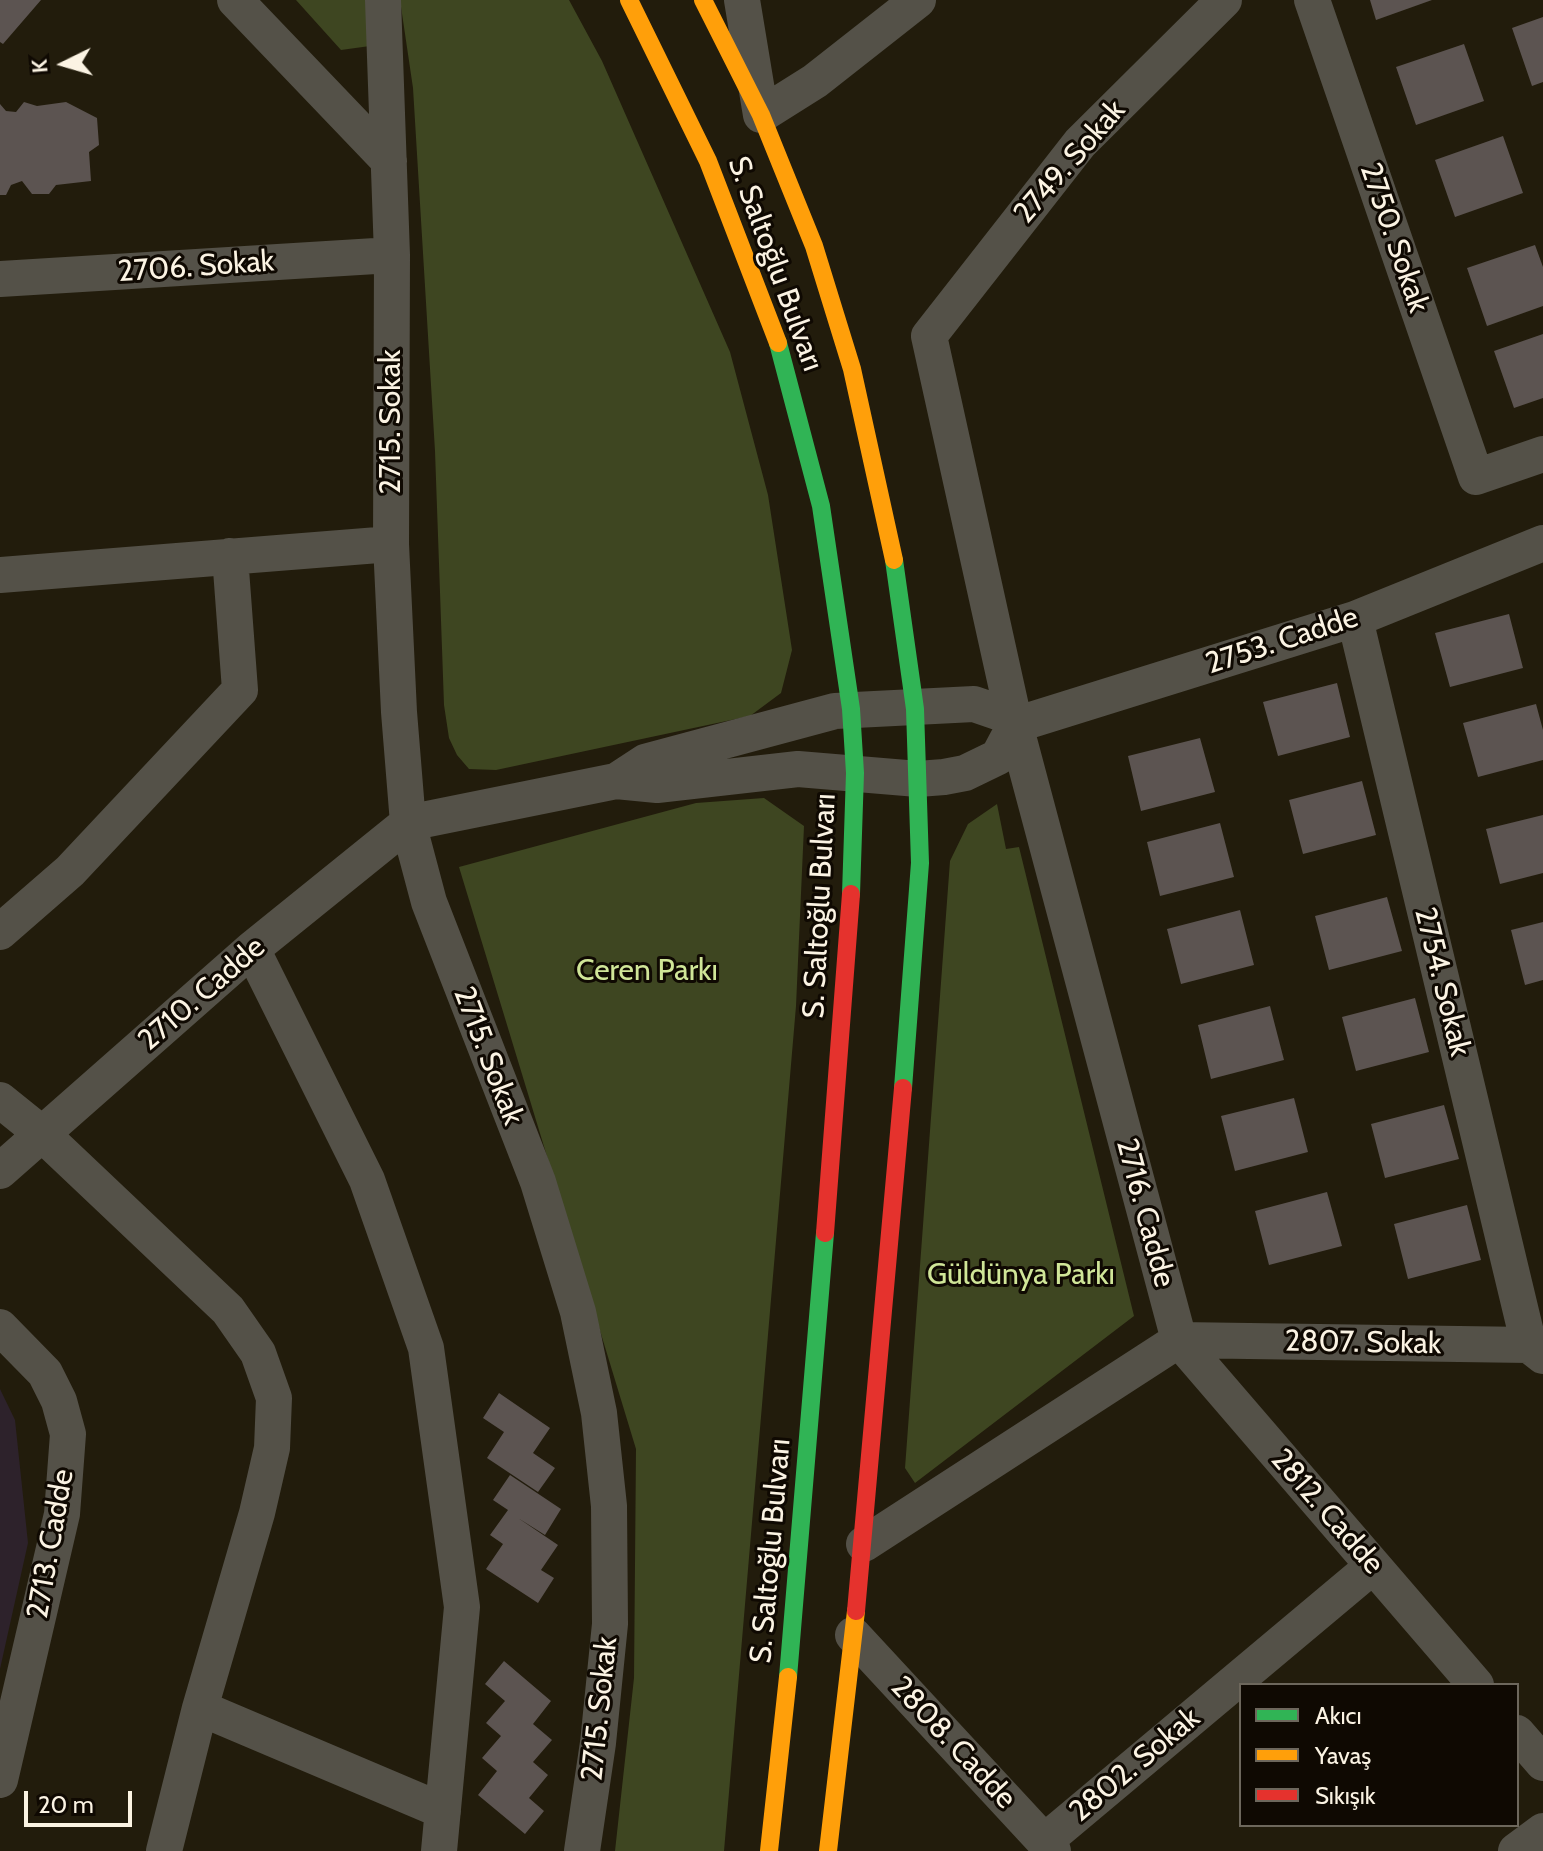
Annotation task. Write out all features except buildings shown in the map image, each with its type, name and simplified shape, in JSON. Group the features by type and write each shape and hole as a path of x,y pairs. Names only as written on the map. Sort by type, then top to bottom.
{"main road":[{"name":"S. Saltoğlu Bulvarı","path":"629,0 708,161 783,357 821,506 851,709 855,773 850,911 798,1591 769,1851"},
{"name":"S. Saltoğlu Bulvarı","path":"703,0 761,115 814,246 852,369 896,569 915,709 920,863 913,967 864,1544 828,1851"}],"street":[{"path":"235,0 389,161"},
{"name":"2715. Sokak","path":"383,0 392,255 391,544 408,823 429,902 538,1182 578,1312 599,1413 609,1506 610,1624 598,1743 582,1851"},
{"path":"742,0 761,115 815,81 918,0"},
{"name":"2749. Sokak","path":"929,336 1080,143 1224,0"},
{"name":"2750. Sokak","path":"1312,0 1476,477 1543,454"},
{"name":"2706. Sokak","path":"0,279 392,255"},
{"name":"2716. Cadde","path":"929,336 1015,725 1179,1340"},
{"name":"2753. Cadde","path":"1015,725 1355,619 1543,543"},
{"path":"0,575 391,544"},
{"path":"0,932 70,871 240,690 230,556"},
{"name":"2754. Sokak","path":"1355,619 1536,1351"},
{"path":"408,823 616,781 657,785 798,769 918,779 965,773 998,757 1015,725 1006,715 986,705 851,709 815,714 645,762 616,781"},
{"name":"2710. Cadde","path":"0,1171 252,949 408,823"},
{"path":"252,949 367,1180 426,1348 462,1607 439,1851"},
{"path":"0,1100 41,1133 228,1310 258,1353 274,1398 272,1448 257,1513 200,1708 164,1851"},
{"name":"2713. Cadde","path":"0,1327 45,1373 59,1401 68,1434 62,1514 0,1780"},
{"path":"864,1544 1179,1340"},
{"name":"2807. Sokak","path":"1179,1340 1536,1351"},
{"name":"2812. Cadde","path":"1179,1340 1474,1683"},
{"name":"2802. Sokak","path":"1049,1846 1373,1566"},
{"name":"2808. Cadde","path":"853,1635 1049,1846"},
{"path":"200,1708 443,1811"},
{"path":"1519,1735 1543,1763"},
{"path":"1516,1851 1543,1831"}],"shaded area":[{"path":"0,1389 15,1420 28,1543 0,1669"}],"green space":[{"path":"296,0 371,0 370,46 341,50"},
{"path":"400,0 569,0 602,61 730,352 768,495 792,650 781,693 750,716 496,770 469,769 457,755 449,738 444,705 435,451 413,88"},
{"name":"Ceren Parkı","path":"764,798 804,826 796,1006 724,1851 615,1851 634,1678 636,1449 459,867 696,803"},
{"name":"Güldünya Parkı","path":"997,804 1006,849 1019,847 1134,1316 915,1483 905,1468 950,861 968,824"}],"traffic: fast":[{"path":"778,343 821,506 851,709 855,773 851,894"},
{"path":"894,560 915,709 920,863 903,1088"},
{"path":"788,1677 825,1233"}],"traffic: slow":[{"path":"629,0 708,161 778,343"},
{"path":"703,0 761,115 814,246 852,369 894,560"},
{"path":"828,1851 856,1611"},
{"path":"769,1851 788,1677"}],"traffic: jam":[{"path":"825,1233 851,894"},
{"path":"856,1611 903,1088"}]}
